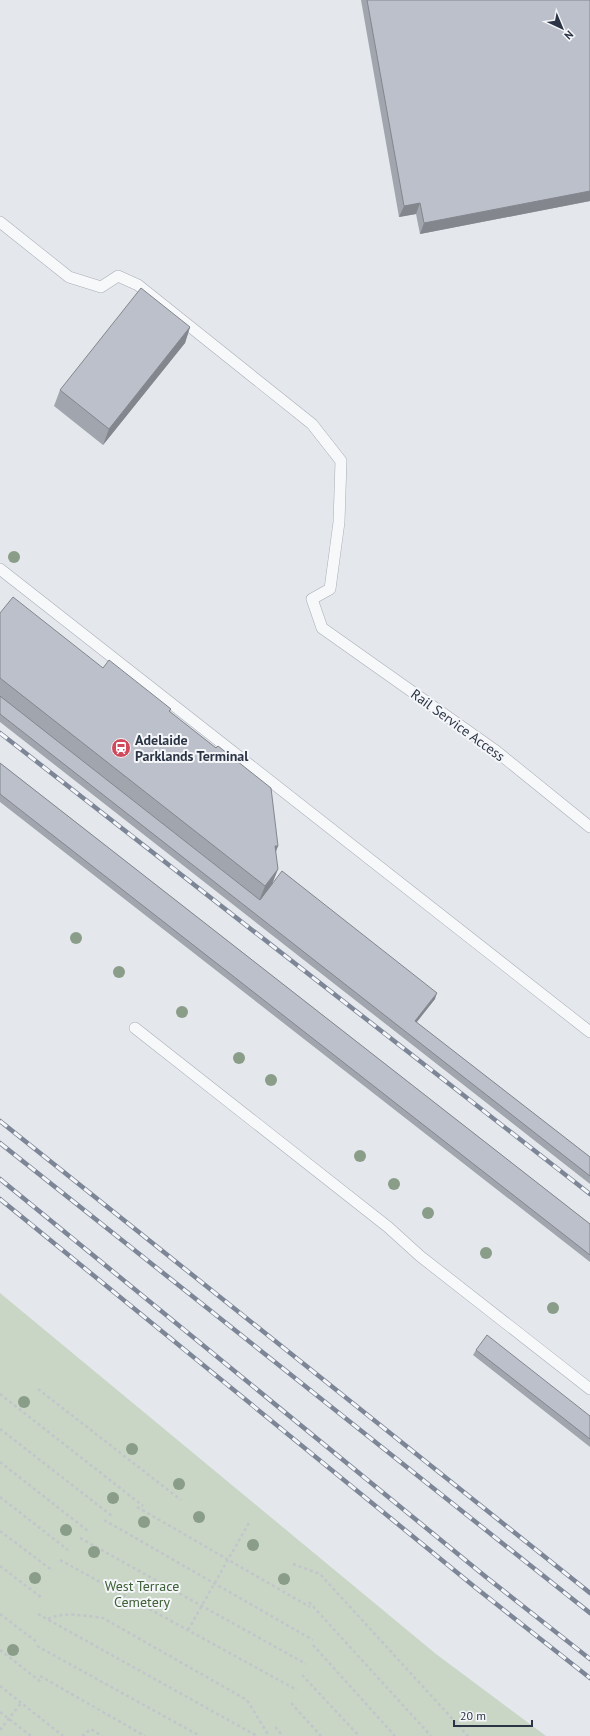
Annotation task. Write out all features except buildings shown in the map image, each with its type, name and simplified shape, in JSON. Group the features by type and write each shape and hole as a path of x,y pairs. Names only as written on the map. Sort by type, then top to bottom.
{"lane":[{"name":"Rail Service Access","path":"0,222 69,277 101,287 118,276 138,285 312,424 341,461 339,522 330,589 312,599 322,628 496,751 590,828"},
{"path":"0,569 590,1032"},
{"path":"135,1028 388,1227 420,1256 590,1389"}],"path":[{"path":"38,1389 181,1500"},
{"path":"0,1394 143,1506"},
{"path":"0,1429 112,1516"},
{"path":"0,1462 88,1531"},
{"path":"0,1497 68,1550"},
{"path":"137,1507 310,1607"},
{"path":"104,1520 313,1640"},
{"path":"188,1630 250,1521"},
{"path":"0,1531 53,1571"},
{"path":"80,1538 306,1664"},
{"path":"60,1560 297,1690"},
{"path":"293,1564 320,1574 468,1736"},
{"path":"0,1566 42,1598"},
{"path":"309,1602 431,1736"},
{"path":"0,1614 37,1644 200,1736"},
{"path":"38,1614 258,1736"},
{"path":"48,1619 56,1615 82,1615 103,1618 247,1700 269,1736"},
{"path":"313,1645 395,1736"},
{"path":"0,1650 41,1682"},
{"path":"302,1675 359,1736"},
{"path":"40,1676 145,1736"},
{"path":"0,1686 63,1736"},
{"path":"0,1730 21,1703"},
{"path":"291,1703 321,1736"},
{"path":"0,1712 31,1736"},
{"path":"275,1727 283,1736"},
{"path":"82,1736 90,1729 102,1736"}],"green space":[{"name":"West Terrace Cemetery","path":"0,1293 436,1654 546,1736 0,1736"}],"railway":[{"path":"0,733 590,1194"},
{"path":"0,1121 590,1593"},
{"path":"0,1143 590,1613"},
{"path":"0,1179 486,1577 590,1659"},
{"path":"0,1199 476,1588 590,1678"}],"place":[{"name":"Adelaide Parklands Terminal","path":"121,748"}]}
